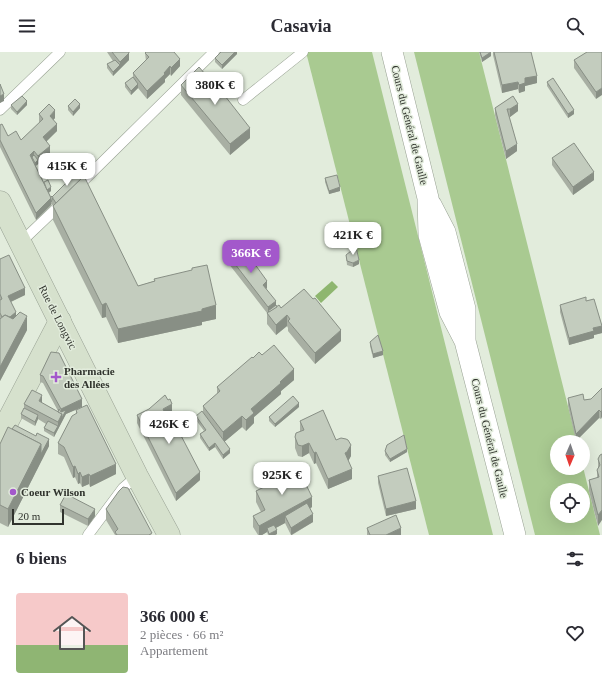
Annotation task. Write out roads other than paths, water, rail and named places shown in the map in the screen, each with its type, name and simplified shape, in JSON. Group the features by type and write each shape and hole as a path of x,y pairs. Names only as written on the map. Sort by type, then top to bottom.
{"street":[{"name":"Cours du Général de Gaulle","path":"392,52 428,198 445,232 465,309 465,341 515,535"},
{"name":"Rue de Longvic","path":"0,202 137,476 169,535"},
{"path":"0,436 60,321"}],"lane":[{"path":"0,110 60,52"},
{"path":"20,243 214,52"},
{"path":"243,100 303,52"},
{"path":"88,535 123,488 137,476"}],"place":[{"name":"Pharmacie des Allées","path":"56,377"},
{"name":"Coeur Wilson","path":"13,492"}]}
